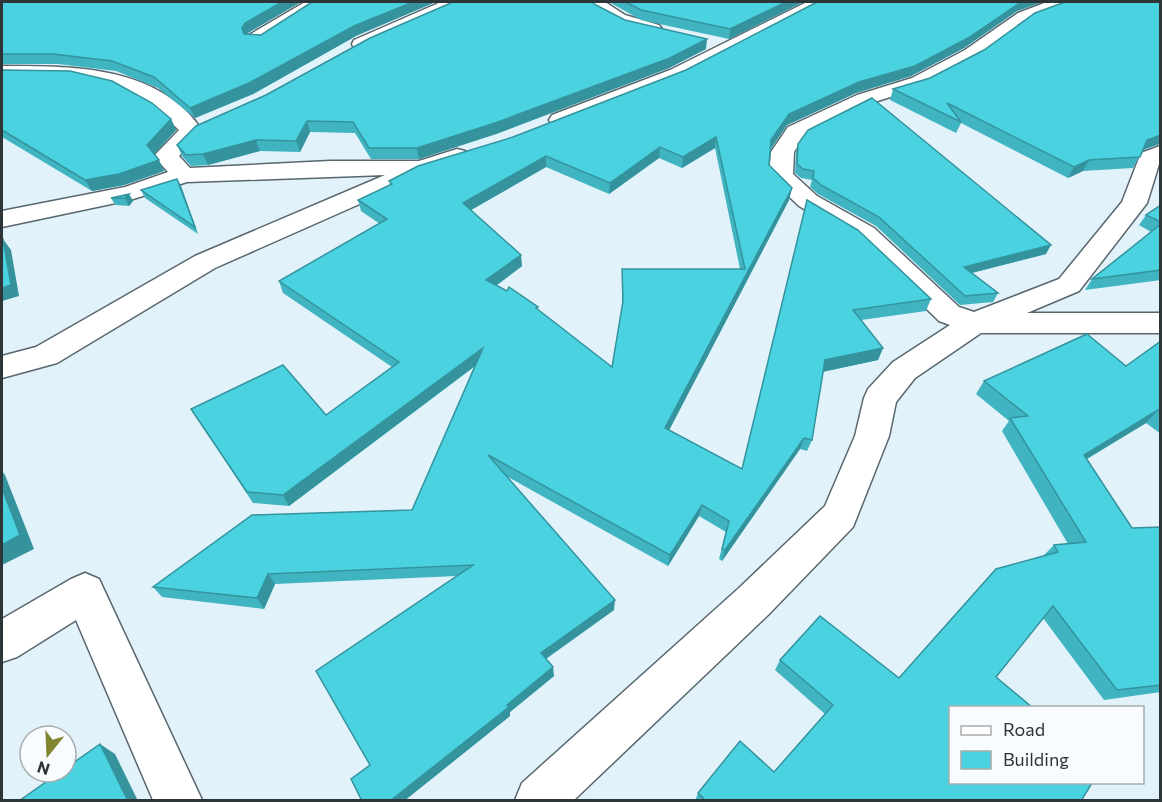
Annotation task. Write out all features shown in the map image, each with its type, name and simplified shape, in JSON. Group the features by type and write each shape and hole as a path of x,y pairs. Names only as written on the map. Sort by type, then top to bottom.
{"street":[{"path":"256,39 316,2"},
{"path":"345,53 428,12 454,2"},
{"path":"595,2 619,19 635,26 669,31"},
{"path":"539,128 677,74 717,43 819,2"},
{"path":"1061,2 1024,17 972,54 919,82 864,99 796,132 787,140 780,152 781,176 808,201 865,234 949,314 975,323 1161,322"},
{"path":"2,72 54,73 128,84 166,105 191,130"},
{"path":"184,175 166,156 191,130 212,121"},
{"path":"2,367 46,355 205,261 421,168 474,151"},
{"path":"539,801 754,601 840,516 872,436 880,398 904,370 975,323 1069,285 1134,203 1149,158 1161,153"},
{"path":"2,219 130,193 184,175 330,168 421,168"},
{"path":"2,642 85,592 178,801"}],"building":[{"path":"2,2 282,2 245,23 242,28 244,34 261,35 312,2 413,2 354,26 249,83 190,108 154,77 112,61 53,54 2,54"},
{"path":"453,2 592,2 625,20 707,39 670,58 495,123 417,148 369,148 353,122 307,121 296,141 256,140 203,154 186,155 177,145 196,126 266,95 370,38"},
{"path":"626,2 786,2 730,29 641,10"},
{"path":"817,2 1021,2 968,38 915,66 859,82 789,114 771,140 769,165 792,188 665,428 742,469 807,200 858,230 931,299 853,310 883,348 825,360 812,440 804,438 725,550 722,549 729,521 702,505 670,555 488,455 615,600 541,653 553,667 507,705 509,707 390,801 362,801 351,779 370,765 316,671 473,565 268,574 257,598 153,587 252,515 412,510 483,348 283,495 247,492 191,409 283,365 326,415 399,362 279,281 387,219 358,200 392,184 389,181 418,166 513,137 686,70","holes":["716,137 745,269 622,269 623,301 612,367 536,308 538,307 509,287 507,291 486,280 521,255 463,203 546,156 610,183 660,147 683,157"]},
{"path":"1065,2 1161,2 1161,135 1147,140 1140,157 1089,160 1074,167 947,103 961,122 893,89 930,78 984,50 1035,13"},
{"path":"2,70 70,71 112,81 152,103 171,119 147,145 159,160 119,174 85,180 2,130"},
{"path":"872,98 1051,245 964,267 998,293 965,296 879,217 821,185 813,178 814,171 803,169 797,164 798,144 808,130"},
{"path":"177,179 195,227 141,190"},
{"path":"129,194 125,198 111,198"},
{"path":"1161,205 1161,222 1146,215"},
{"path":"1161,224 1161,270 1092,279"},
{"path":"2,239 11,285 2,288"},
{"path":"1087,334 1126,366 1161,341 1161,412 1158,410 1084,455 1132,528 1161,527 1161,685 1117,690 1053,606 996,677 1031,706 949,706 949,784 1091,784 1081,801 706,801 698,793 740,741 774,772 833,705 780,660 820,616 899,678 996,569 1058,552 1054,545 1086,542 1010,418 1028,416 984,381"},
{"path":"2,488 20,535 2,545"},
{"path":"100,744 128,801 19,801 43,784 78,784 78,760"}]}
